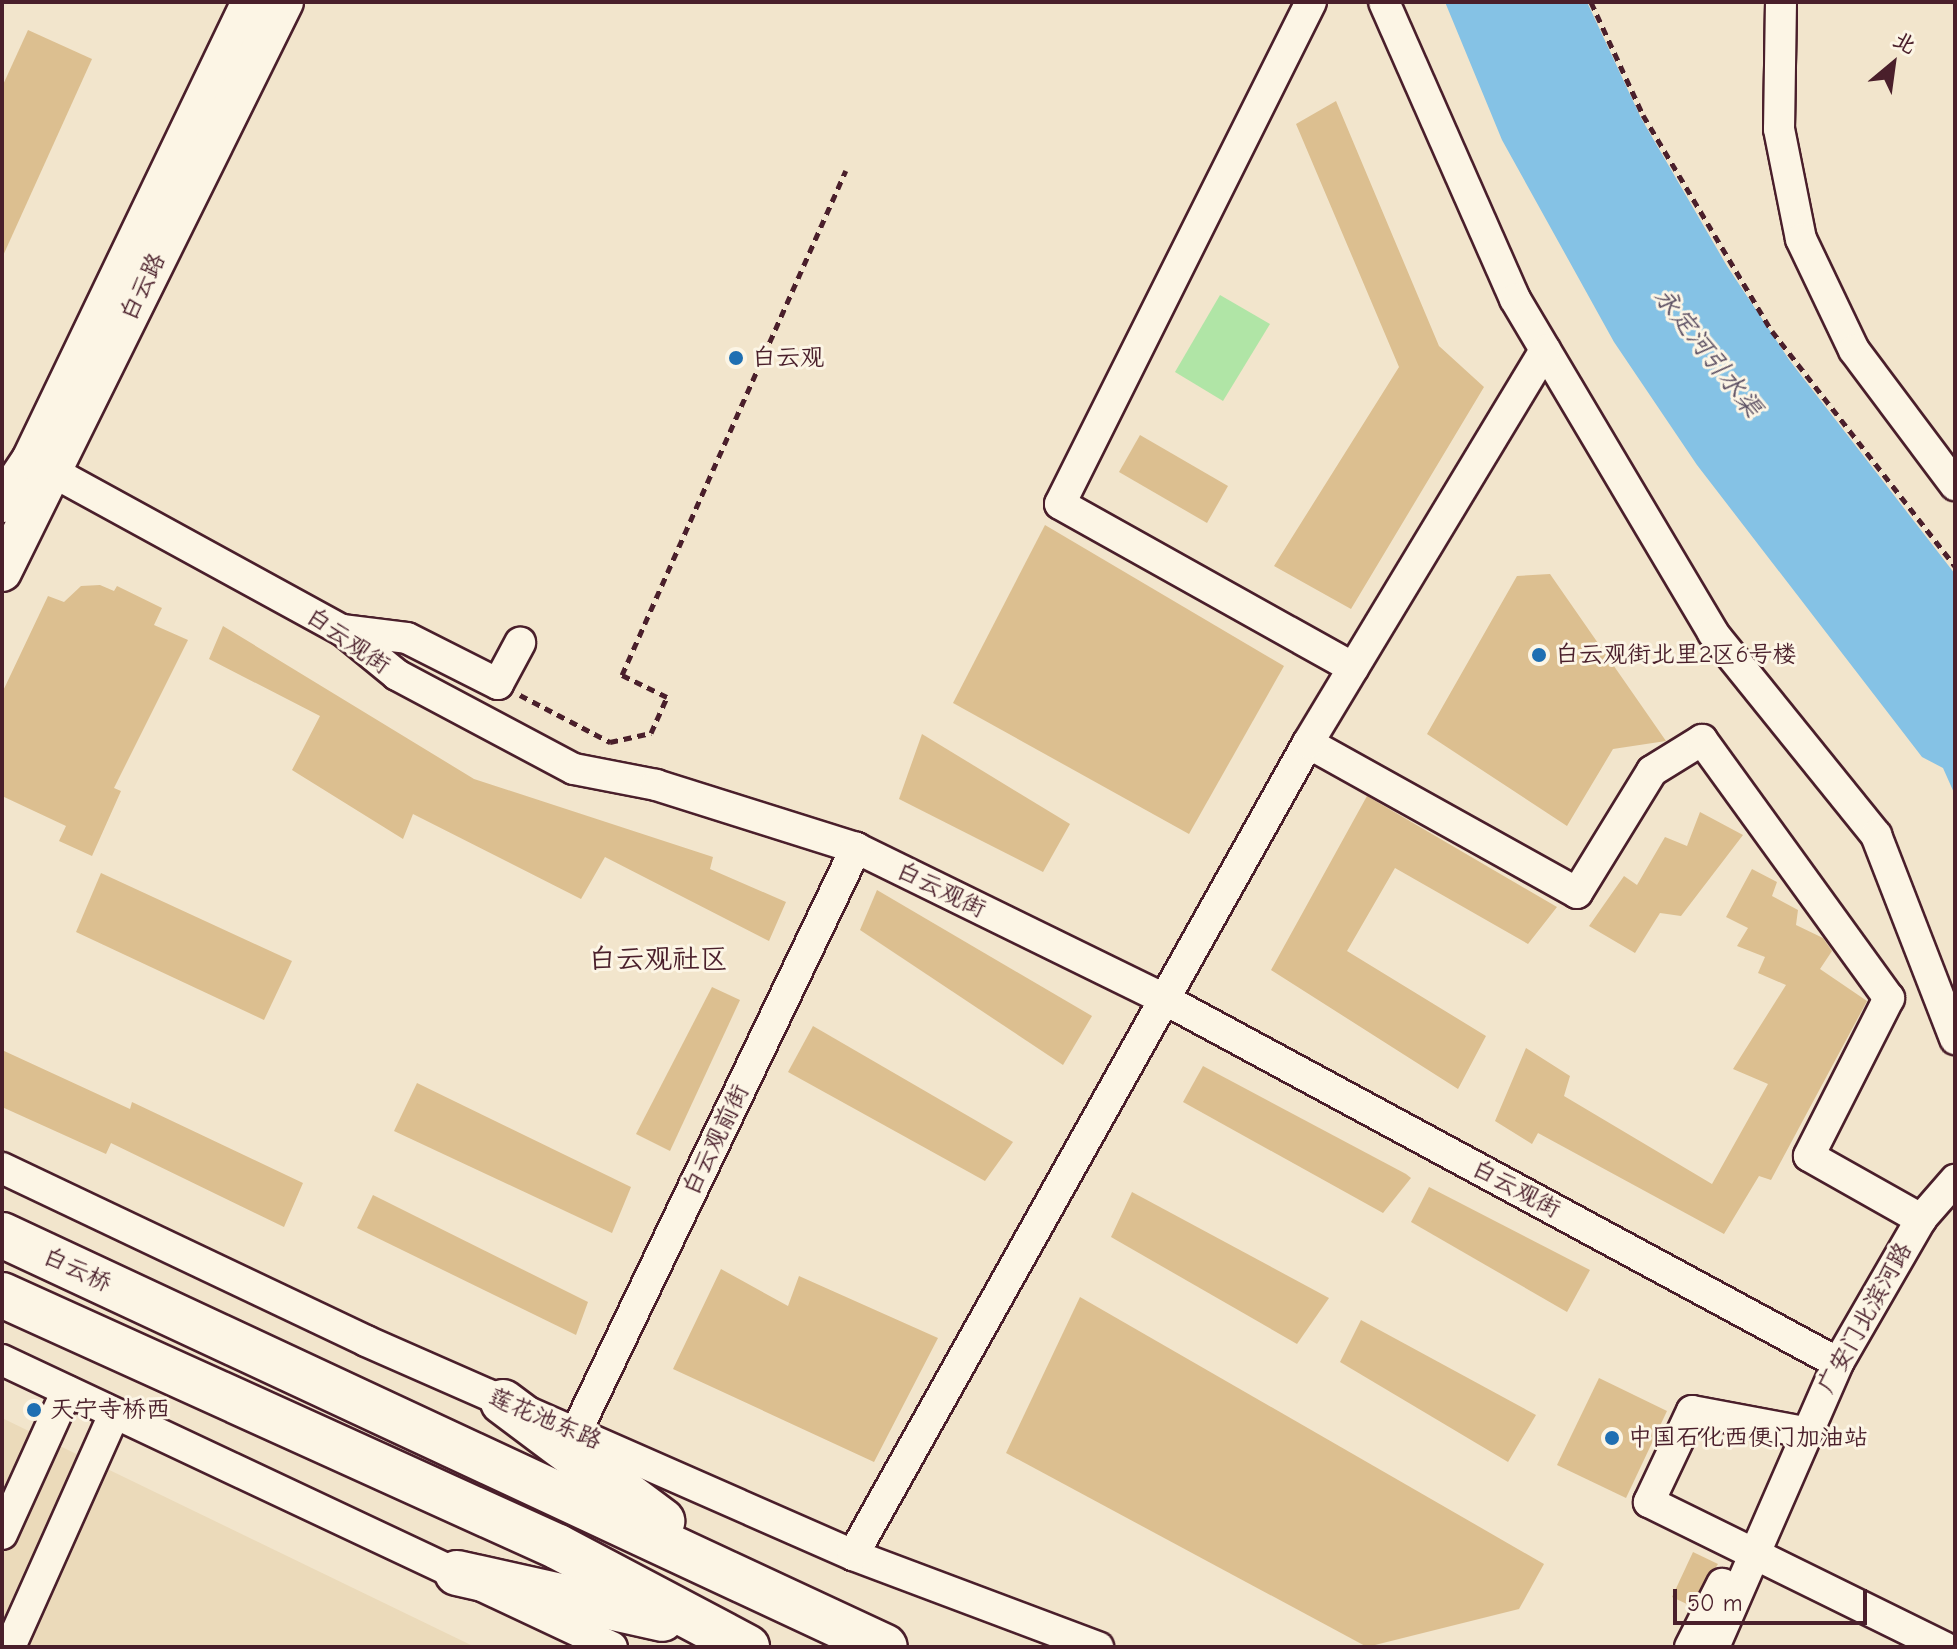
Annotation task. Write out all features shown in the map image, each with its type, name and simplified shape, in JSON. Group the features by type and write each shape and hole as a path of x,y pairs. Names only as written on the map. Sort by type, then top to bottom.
{"highway":[{"name":"白云桥","path":"2,1235 734,1575"},
{"path":"2,1295 558,1547 731,1639"},
{"path":"503,1402 734,1575 885,1647"},
{"path":"457,1573 731,1639"}],"main road":[{"name":"白云路","path":"2,572 41,465 251,2"},
{"name":"白云路","path":"2,503 41,465 284,2"}],"street":[{"path":"1311,2 1060,504 1353,668"},
{"path":"1384,2 1515,299 1545,350 1713,633 1876,835 1955,1039"},
{"path":"1781,2 1779,129 1801,239 1854,350 1955,485"},
{"path":"853,1555 1308,743 1545,350"},
{"name":"白云观街","path":"41,465 342,630 397,675 574,769 656,785 856,848 1164,999 1838,1363"},
{"path":"342,630 407,638 498,684 520,643"},
{"path":"1308,743 1577,893 1652,771 1702,740 1889,998 1809,1156 1921,1219"},
{"name":"白云观前街","path":"576,1432 856,848"},
{"name":"莲花池东路","path":"2,1168 503,1402 853,1555 1098,1647"},
{"name":"广安门北滨河路","path":"1756,1554 1804,1432 1838,1363 1921,1219 1955,1180"},
{"path":"2,1360 612,1647"},
{"path":"2,1534 67,1391"},
{"path":"1804,1432 1692,1411 1649,1502 1944,1647"},
{"path":"10,1647 114,1415"},
{"path":"1690,1647 1727,1574 1756,1554"},
{"path":"1714,1647 1756,1554"}],"path":[{"path":"1591,2 1643,115 1772,331 1955,566"},
{"path":"498,684 610,742 651,733 667,697 622,675 846,170"}],"shaded area":[{"path":"2,1418 475,1647 2,1647"}],"green space":[{"path":"1220,295 1270,324 1223,401 1175,372"}],"water":[{"name":"永定河引水渠","path":"1445,2 1587,2 1641,118 1727,266 1790,361 1955,574 1955,795 1943,768 1922,757 1697,465 1614,342 1502,140"}],"building":[{"path":"28,30 92,59 2,258 2,87"},
{"path":"1336,101 1439,346 1484,387 1351,609 1274,566 1399,367 1296,124"},
{"path":"1140,435 1228,486 1207,523 1119,472"},
{"path":"1045,525 1284,666 1189,834 953,703"},
{"name":"白云观街北里2区6号楼","path":"1550,574 1666,741 1613,749 1567,826 1427,734 1517,576"},
{"path":"100,585 114,591 117,586 162,608 154,625 188,640 114,788 121,791 92,856 59,841 66,826 2,796 2,693 48,596 64,602 81,586"},
{"path":"223,626 474,779 713,857 710,869 786,902 769,941 605,857 581,899 413,814 403,839 292,770 320,716 209,659"},
{"path":"922,734 1070,824 1043,872 899,799"},
{"path":"1367,796 1557,907 1528,944 1395,868 1347,951 1486,1036 1458,1089 1271,970"},
{"path":"1700,812 1743,835 1681,916 1660,913 1635,953 1589,926 1624,876 1637,885 1665,837 1687,846"},
{"path":"1752,869 1777,882 1772,896 1798,910 1796,925 1823,938 1832,951 1820,969 1867,1001 1771,1180 1759,1176 1724,1234 1538,1133 1532,1144 1495,1121 1526,1048 1570,1076 1564,1096 1712,1184 1768,1084 1733,1069 1786,985 1758,973 1765,957 1737,946 1748,928 1726,917"},
{"path":"101,873 292,961 264,1020 76,932"},
{"path":"877,890 1092,1016 1063,1065 860,930"},
{"path":"712,987 740,1000 670,1151 636,1134"},
{"path":"813,1026 1013,1142 985,1181 788,1072"},
{"path":"2,1050 130,1109 132,1102 303,1183 284,1227 111,1143 106,1154 2,1107"},
{"path":"1203,1066 1411,1178 1383,1213 1183,1102"},
{"path":"417,1083 631,1187 612,1233 394,1131"},
{"path":"1429,1187 1590,1270 1567,1312 1411,1222"},
{"path":"1132,1192 1329,1298 1297,1344 1111,1237"},
{"path":"373,1195 588,1302 576,1335 357,1228"},
{"path":"721,1269 788,1306 799,1276 938,1338 874,1462 673,1369"},
{"path":"1080,1297 1544,1564 1519,1609 1367,1647 1006,1453"},
{"path":"1361,1320 1536,1415 1508,1462 1340,1362"},
{"name":"中国石化西便门加油站","path":"1599,1378 1667,1411 1626,1498 1557,1465"},
{"path":"1693,1552 1718,1564 1691,1606 1672,1597"}],"place":[{"name":"白云观","path":"736,358"},
{"name":"白云观街北里2区6号楼","path":"1539,655"},
{"name":"天宁寺桥西","path":"34,1410"},
{"name":"中国石化西便门加油站","path":"1612,1438"}],"district":[{"name":"白云观社区","path":"658,959"}]}
